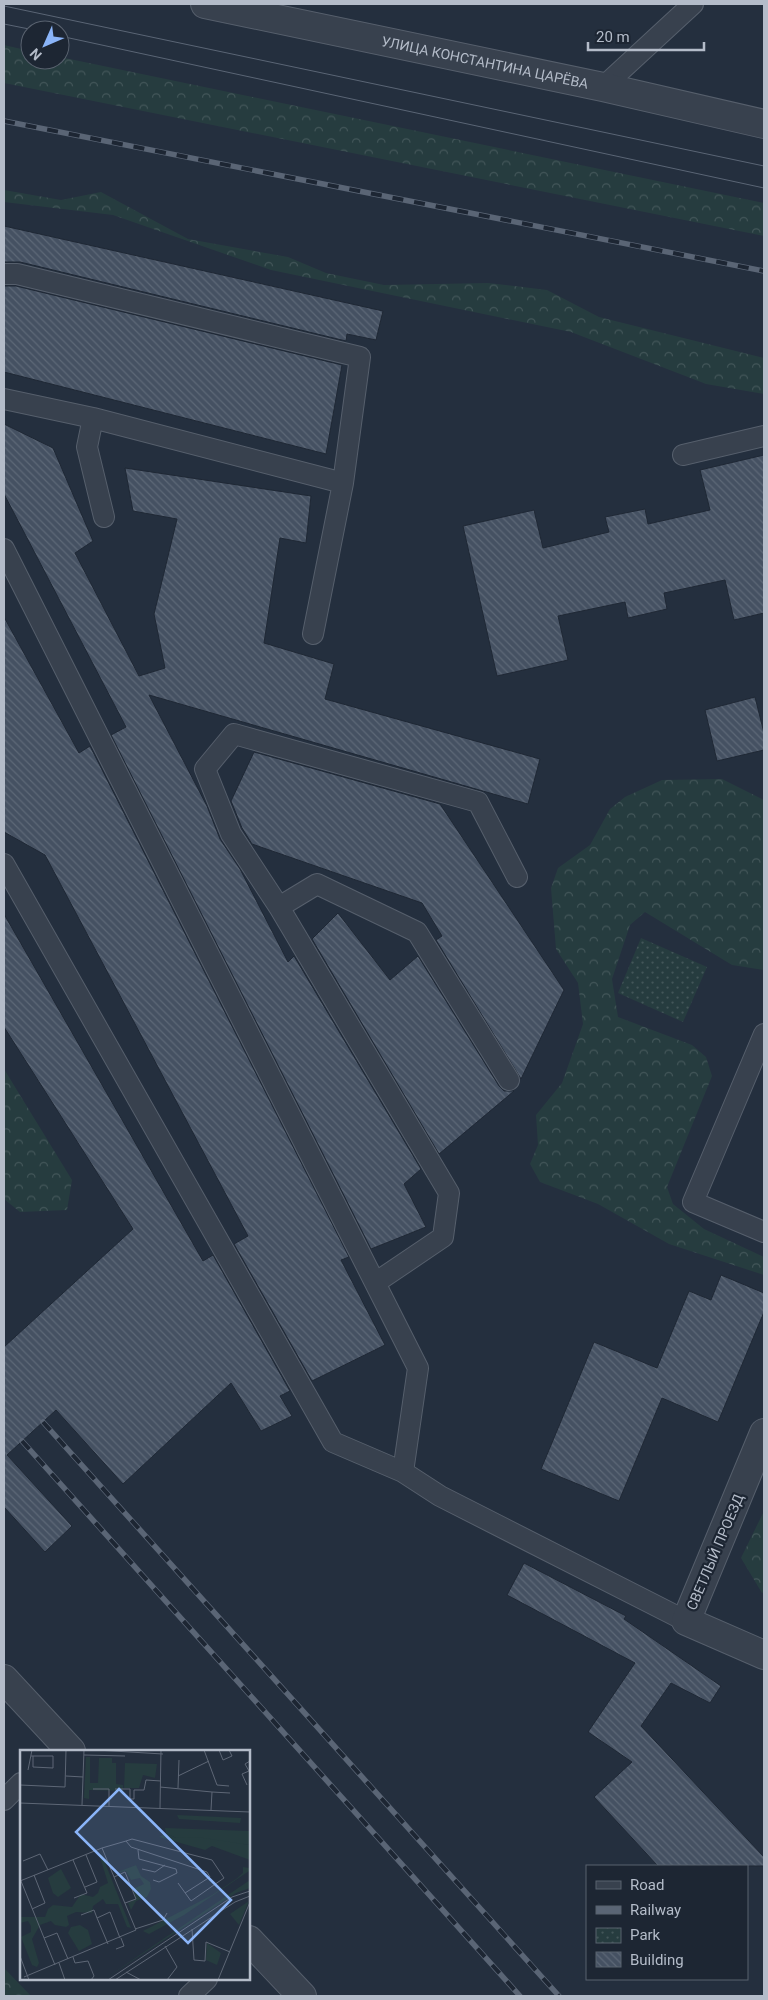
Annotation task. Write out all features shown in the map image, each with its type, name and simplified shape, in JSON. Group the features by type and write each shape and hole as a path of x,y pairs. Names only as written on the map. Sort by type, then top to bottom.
{"street":[{"name":"УЛИЦА КОНСТАНТИНА ЦАРЁВА","path":"206,4 603,87 764,124"},
{"name":"СВЕТЛЫЙ ПРОЕЗД","path":"764,1433 686,1621 764,1655"},
{"path":"4,1679 63,1748"},
{"path":"250,1941 302,1996"}],"lane":[{"path":"603,87 693,4"},
{"path":"4,274 17,274 360,357 343,483 313,634"},
{"path":"4,400 93,418 343,483"},
{"path":"93,418 87,447 104,517"},
{"path":"683,456 764,436"},
{"path":"4,549 418,1368 403,1472"},
{"path":"375,1283 443,1237 450,1193 279,907 231,834 205,770 234,734 478,802 517,877"},
{"path":"4,864 333,1442 403,1472 440,1496 686,1621"},
{"path":"279,907 317,884 417,932 509,1080"},
{"path":"764,1034 693,1202 764,1232"},
{"path":"4,1800 20,1785"},
{"path":"189,1996 206,1980"}],"green space":[{"path":"4,45 20,49 20,70 70,70 70,59 764,203 764,236 4,83"},
{"path":"4,190 61,200 101,192 188,239 288,257 326,273 384,285 488,283 547,290 599,317 764,358 764,394 706,384 571,332 271,270 113,215 4,202"},
{"path":"722,779 764,800 764,970 732,965 645,912 630,925 612,979 618,1017 692,1045 706,1057 712,1076 667,1187 673,1204 704,1229 764,1257 764,1275 669,1244 598,1204 540,1182 530,1164 538,1145 536,1115 562,1083 583,1024 578,983 556,949 551,888 558,868 590,845 610,809 625,797 662,780"},
{"path":"641,938 707,967 683,1022 618,993"},
{"path":"4,1069 72,1180 67,1210 20,1212 4,1199"},
{"path":"764,1511 764,1592 762,1593 741,1558"},
{"path":"4,1968 31,1996 4,1996"}],"building":[{"path":"4,226 383,311 376,340 347,334 346,341 20,262 4,262"},
{"path":"4,286 16,286 342,365 326,454 4,372"},
{"path":"4,424 53,448 93,541 75,553 139,676 165,668 154,614 177,519 133,511 125,468 311,496 306,543 280,538 264,643 334,664 325,699 540,759 528,804 149,695 207,806 220,839 240,869 288,962 294,956 421,1169 404,1184 426,1227 371,1249 111,735 126,727 4,494"},
{"path":"764,455 764,613 734,620 725,580 664,593 667,609 628,618 625,602 558,616 568,660 497,676 463,526 534,510 543,548 609,532 605,517 645,509 648,524 710,510 700,470"},
{"path":"4,617 79,753 90,746 349,1257 341,1260 385,1345 312,1381 234,1244 248,1236 45,855 4,832"},
{"path":"755,697 764,733 764,750 717,761 705,710"},
{"path":"254,752 440,804 564,990 521,1079 436,940 442,936 422,903 252,844 242,828 231,801"},
{"path":"338,913 390,980 418,956 499,1086 504,1091 514,1091 439,1154 312,939"},
{"path":"4,914 203,1261 213,1255 290,1391 280,1396 292,1416 261,1431 231,1383 123,1484 56,1410 7,1455 72,1526 45,1552 4,1507 4,1347 133,1229 4,1027"},
{"path":"721,1275 764,1293 764,1312 718,1422 662,1398 619,1501 541,1469 594,1342 657,1368 689,1291 711,1300"},
{"path":"524,1563 626,1616 624,1619 721,1686 710,1703 671,1683 641,1726 764,1857 764,1866 657,1865 594,1797 632,1762 588,1732 635,1663 507,1595"}],"tram line":[{"path":"4,6 764,166"},
{"path":"4,24 20,27"},
{"path":"70,38 764,188"}],"railway":[{"path":"4,121 764,271"},
{"path":"43,1422 559,1996"},
{"path":"22,1441 520,1996"}]}
